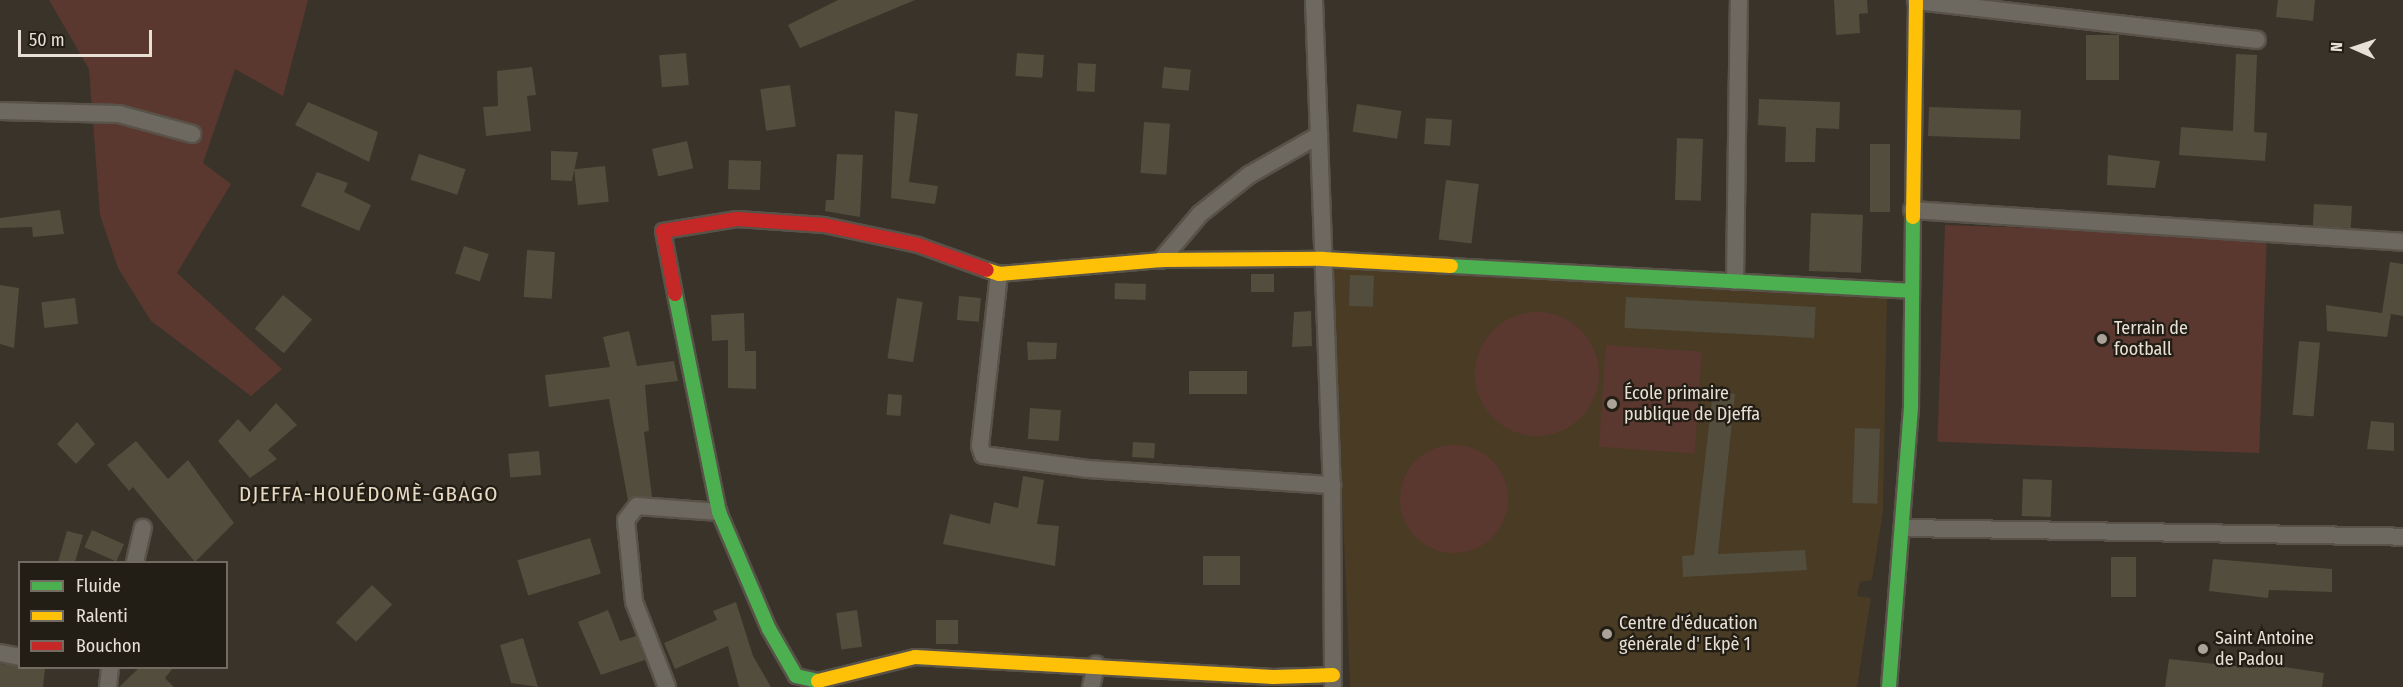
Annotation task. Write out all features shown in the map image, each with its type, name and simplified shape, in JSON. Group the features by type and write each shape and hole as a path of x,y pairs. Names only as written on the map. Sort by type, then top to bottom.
{"street":[{"path":"1314,0 1323,259 1332,485 1333,681 1096,665 915,657 807,681 796,676 769,629 719,512 663,231 737,219 824,225 918,245 999,274 1161,260 1323,259 1911,291"},
{"path":"1735,281 1739,0"},
{"path":"1889,687 1905,528 1916,0 2257,40"},
{"path":"0,111 119,114 192,134"},
{"path":"1161,260 1200,214 1249,175 1319,135"},
{"path":"1912,210 2403,242"},
{"path":"999,274 980,446 983,455 1088,469 1332,485"},
{"path":"667,687 634,602 626,520 637,506 719,512"},
{"path":"135,561 143,528"},
{"path":"1905,528 2403,537"},
{"path":"0,653 18,657"},
{"path":"1091,687 1096,665"},
{"path":"108,687 110,669"}],"shaded area":[{"path":"49,0 308,0 283,96 235,69 203,163 231,184 177,273 282,369 251,396 151,321 118,268 100,215 89,69"},
{"name":"Terrain de football","path":"1945,225 2267,236 2259,453 1937,442"},
{"name":"École primaire publique de Djeffa","path":"1333,268 1887,297 1883,512 1872,580 1860,582 1857,596 1871,598 1857,687 1350,687"},
{"path":"1537,312 1561,316 1581,330 1595,350 1599,374 1595,398 1581,418 1561,432 1537,436 1513,432 1493,418 1479,398 1475,374 1479,350 1493,330 1513,316"},
{"path":"1606,345 1702,352 1695,453 1599,447"},
{"path":"1454,445 1475,449 1492,461 1504,478 1508,499 1504,520 1492,537 1475,549 1454,553 1433,549 1416,537 1404,520 1400,499 1404,478 1416,461 1433,449"}],"building":[{"path":"838,0 915,0 800,48 788,25"},
{"path":"1834,0 1867,0 1868,13 1859,14 1860,33 1836,35"},
{"path":"2278,0 2315,0 2313,21 2276,17"},
{"path":"2086,35 2119,35 2119,80 2086,80"},
{"path":"686,53 689,85 662,87 659,55"},
{"path":"1017,53 1044,55 1042,78 1015,76"},
{"path":"2236,54 2257,55 2254,132 2267,133 2265,161 2179,155 2181,127 2233,131"},
{"path":"1078,63 1096,64 1095,92 1077,91"},
{"path":"532,67 536,95 527,96 531,131 486,136 483,107 498,106 497,71"},
{"path":"1164,67 1191,70 1189,91 1162,88"},
{"path":"790,85 796,127 766,131 760,89"},
{"path":"1759,99 1840,102 1839,129 1816,128 1815,162 1785,162 1786,127 1758,125"},
{"path":"308,102 378,132 369,162 295,125"},
{"path":"1357,104 1401,111 1397,139 1353,132"},
{"path":"1929,107 2021,110 2020,139 1928,136"},
{"path":"895,111 918,114 909,182 938,186 935,204 891,198"},
{"path":"1426,118 1452,120 1450,146 1424,144"},
{"path":"1144,122 1170,124 1166,175 1140,173"},
{"path":"1677,138 1703,139 1701,201 1675,200"},
{"path":"687,141 693,168 658,176 652,149"},
{"path":"1870,144 1890,144 1890,212 1870,212"},
{"path":"551,151 578,152 572,181 551,180"},
{"path":"419,154 466,169 457,195 411,180"},
{"path":"837,154 863,155 860,217 825,211 826,200 834,200"},
{"path":"2108,155 2160,161 2155,188 2107,185"},
{"path":"729,160 761,161 760,190 728,189"},
{"path":"605,166 609,202 578,205 574,169"},
{"path":"317,172 348,183 344,192 371,205 359,231 301,206"},
{"path":"1446,180 1479,184 1471,244 1439,240"},
{"path":"2314,204 2352,206 2351,228 2313,226"},
{"path":"60,210 64,234 33,237 32,227 0,228 0,218"},
{"path":"1811,213 1863,215 1861,273 1809,271"},
{"path":"464,246 489,254 480,282 455,274"},
{"path":"527,250 555,252 552,299 524,297"},
{"path":"2390,262 2403,264 2403,316 2391,314 2387,337 2327,331 2326,305 2382,313"},
{"path":"1251,274 1274,274 1274,292 1251,292"},
{"path":"1350,275 1374,276 1373,307 1349,306"},
{"path":"1115,283 1146,284 1145,300 1114,299"},
{"path":"0,285 19,288 14,348 0,344"},
{"path":"283,295 312,319 284,353 255,329"},
{"path":"959,296 981,298 979,322 957,320"},
{"path":"1626,297 1816,307 1814,338 1624,328"},
{"path":"75,298 78,324 44,328 41,302"},
{"path":"897,298 923,302 913,362 887,358"},
{"path":"1311,311 1312,346 1292,347 1294,312"},
{"path":"744,313 745,351 756,351 756,389 728,388 728,340 712,341 711,315"},
{"path":"629,331 637,366 674,361 678,381 645,385 649,431 644,432 652,497 628,500 609,399 549,407 545,375 610,367 603,337"},
{"path":"2299,341 2320,343 2313,417 2293,415"},
{"path":"1027,342 1057,343 1056,359 1028,360"},
{"path":"1189,371 1247,371 1247,394 1189,394"},
{"path":"1713,391 1735,394 1718,554 1805,550 1807,570 1683,577 1682,556 1694,555"},
{"path":"888,394 902,395 901,416 887,415"},
{"path":"276,403 297,425 268,450 277,459 250,478 218,441 238,419 250,432"},
{"path":"1030,408 1061,410 1059,441 1028,439"},
{"path":"2371,421 2394,423 2394,451 2367,449"},
{"path":"77,422 95,444 76,464 57,444"},
{"path":"1855,428 1880,429 1877,504 1852,503"},
{"path":"136,441 168,479 188,460 234,523 194,561 133,487 129,491 107,465"},
{"path":"1133,442 1155,443 1154,458 1132,457"},
{"path":"539,451 541,475 510,478 508,454"},
{"path":"1023,476 1044,480 1037,524 1059,526 1055,566 943,544 950,514 990,524 994,502 1018,508"},
{"path":"2023,479 2052,480 2051,517 2022,516"},
{"path":"92,530 124,544 115,561 84,547"},
{"path":"67,531 83,535 75,561 58,561"},
{"path":"590,538 601,573 528,596 517,560"},
{"path":"1203,556 1240,556 1240,585 1203,585"},
{"path":"2111,557 2136,557 2136,597 2111,597"},
{"path":"2213,559 2332,569 2332,592 2269,590 2268,598 2209,591"},
{"path":"372,585 392,604 356,642 336,622"},
{"path":"736,602 753,656 771,687 739,687 728,646 675,669 664,643 717,620 713,611"},
{"path":"608,610 620,641 636,636 645,660 601,675 578,622"},
{"path":"857,610 862,647 841,650 836,613"},
{"path":"936,620 958,620 958,644 936,644"},
{"path":"523,638 538,687 511,683 500,645"},
{"path":"2169,659 2252,668 2252,662 2324,673 2322,687 2165,687"},
{"path":"0,664 18,666 18,669 45,669 43,687 0,687"},
{"path":"138,669 172,669 165,678 174,687 119,687"}],"traffic: fast":[{"path":"1889,687 1911,405 1913,217"},
{"path":"1451,266 1911,291"},
{"path":"675,294 719,512 769,629 796,676 818,681"}],"traffic: slow":[{"path":"1913,217 1916,0"},
{"path":"987,270 999,274 1161,260 1323,259 1451,266"},
{"path":"818,681 915,657 1273,677 1333,675"}],"traffic: jam":[{"path":"675,294 663,231 737,219 824,225 918,245 987,270"}],"place":[{"name":"Terrain de football","path":"2102,339"},
{"name":"École primaire publique de Djeffa","path":"1612,404"},
{"name":"Centre d'éducation générale d' Ekpè 1","path":"1607,634"},
{"name":"Saint Antoine de Padou","path":"2203,649"}],"district":[{"name":"DJEFFA-HOUÉDOMÈ-GBAGO","path":"369,494"}]}
